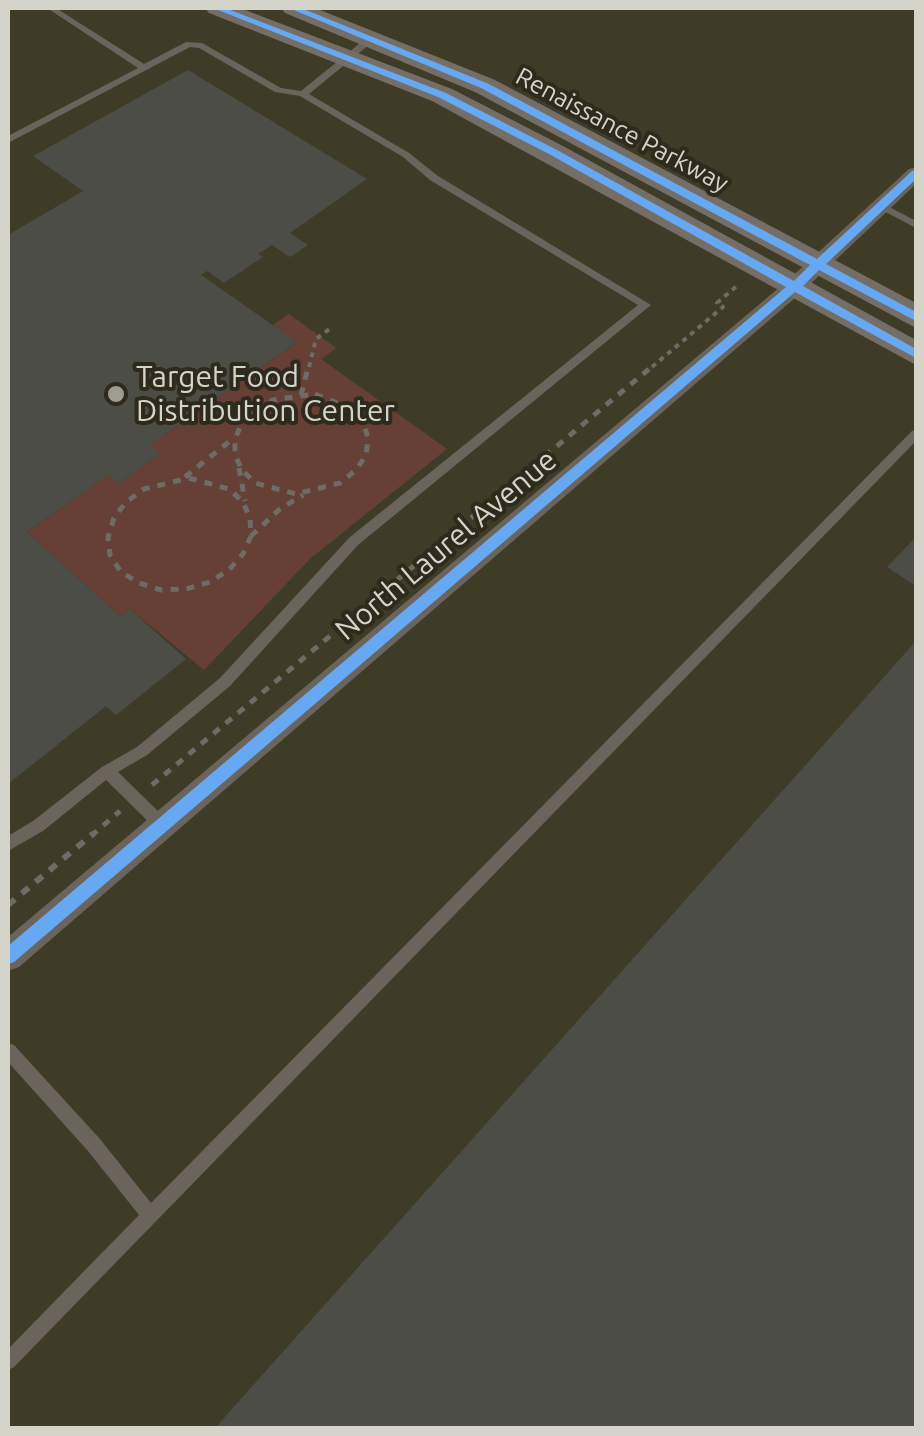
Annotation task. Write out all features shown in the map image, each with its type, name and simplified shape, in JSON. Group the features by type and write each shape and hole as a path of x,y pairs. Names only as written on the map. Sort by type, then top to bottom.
{"street":[{"name":"Renaissance Parkway","path":"218,8 442,95 806,275 916,317"},
{"name":"Renaissance Parkway","path":"294,8 373,37 514,100 806,275 916,354"},
{"name":"North Laurel Avenue","path":"8,956 806,275 916,173"}],"lane":[{"path":"51,8 143,66"},
{"path":"303,94 373,37"},
{"path":"8,140 180,46 202,46 278,90 303,94 646,306 354,541 224,682 142,750 106,770 38,826 8,844"},
{"path":"880,205 916,225"},
{"path":"902,217 916,205"},
{"path":"8,1360 916,434"},
{"path":"106,770 162,824"},
{"path":"8,1051 94,1145 150,1215"}],"path":[{"path":"8,905 723,307 717,304 740,284"},
{"path":"301,394 316,339 330,328"},
{"path":"183,479 237,435 256,410 273,400 301,394 335,400 352,409 364,422 368,438 366,455 356,470 340,483 307,493 280,509 251,536 244,554 230,570 210,582 186,589 161,590 138,584 121,572 110,556 108,537 114,518 144,488 183,479 211,481 229,489 247,510"},
{"path":"237,435 237,460 251,536"},
{"path":"237,460 255,483 274,491 307,493"}],"shaded area":[{"path":"8,8 916,8 916,1428 8,1428"},
{"path":"289,314 336,348 321,359 447,449 311,558 204,670 130,609 120,616 27,532 108,475 119,483 160,454 150,445 296,343 273,325"}],"building":[{"name":"Target Food Distribution Center","path":"188,70 367,179 290,233 308,245 290,257 272,245 258,254 263,257 224,283 207,271 201,275 297,342 150,445 161,453 118,484 108,475 27,532 120,616 130,609 186,659 116,715 106,706 8,784 8,235 83,191 33,156"},
{"path":"916,537 916,586 887,567"},
{"path":"916,641 916,1428 215,1428"}],"cycle path":[{"path":"218,8 442,95 553,152 916,354"},
{"path":"294,8 485,86 916,317"},
{"path":"8,956 795,286 916,173"}],"place":[{"name":"Target Food Distribution Center","path":"116,394"}]}
